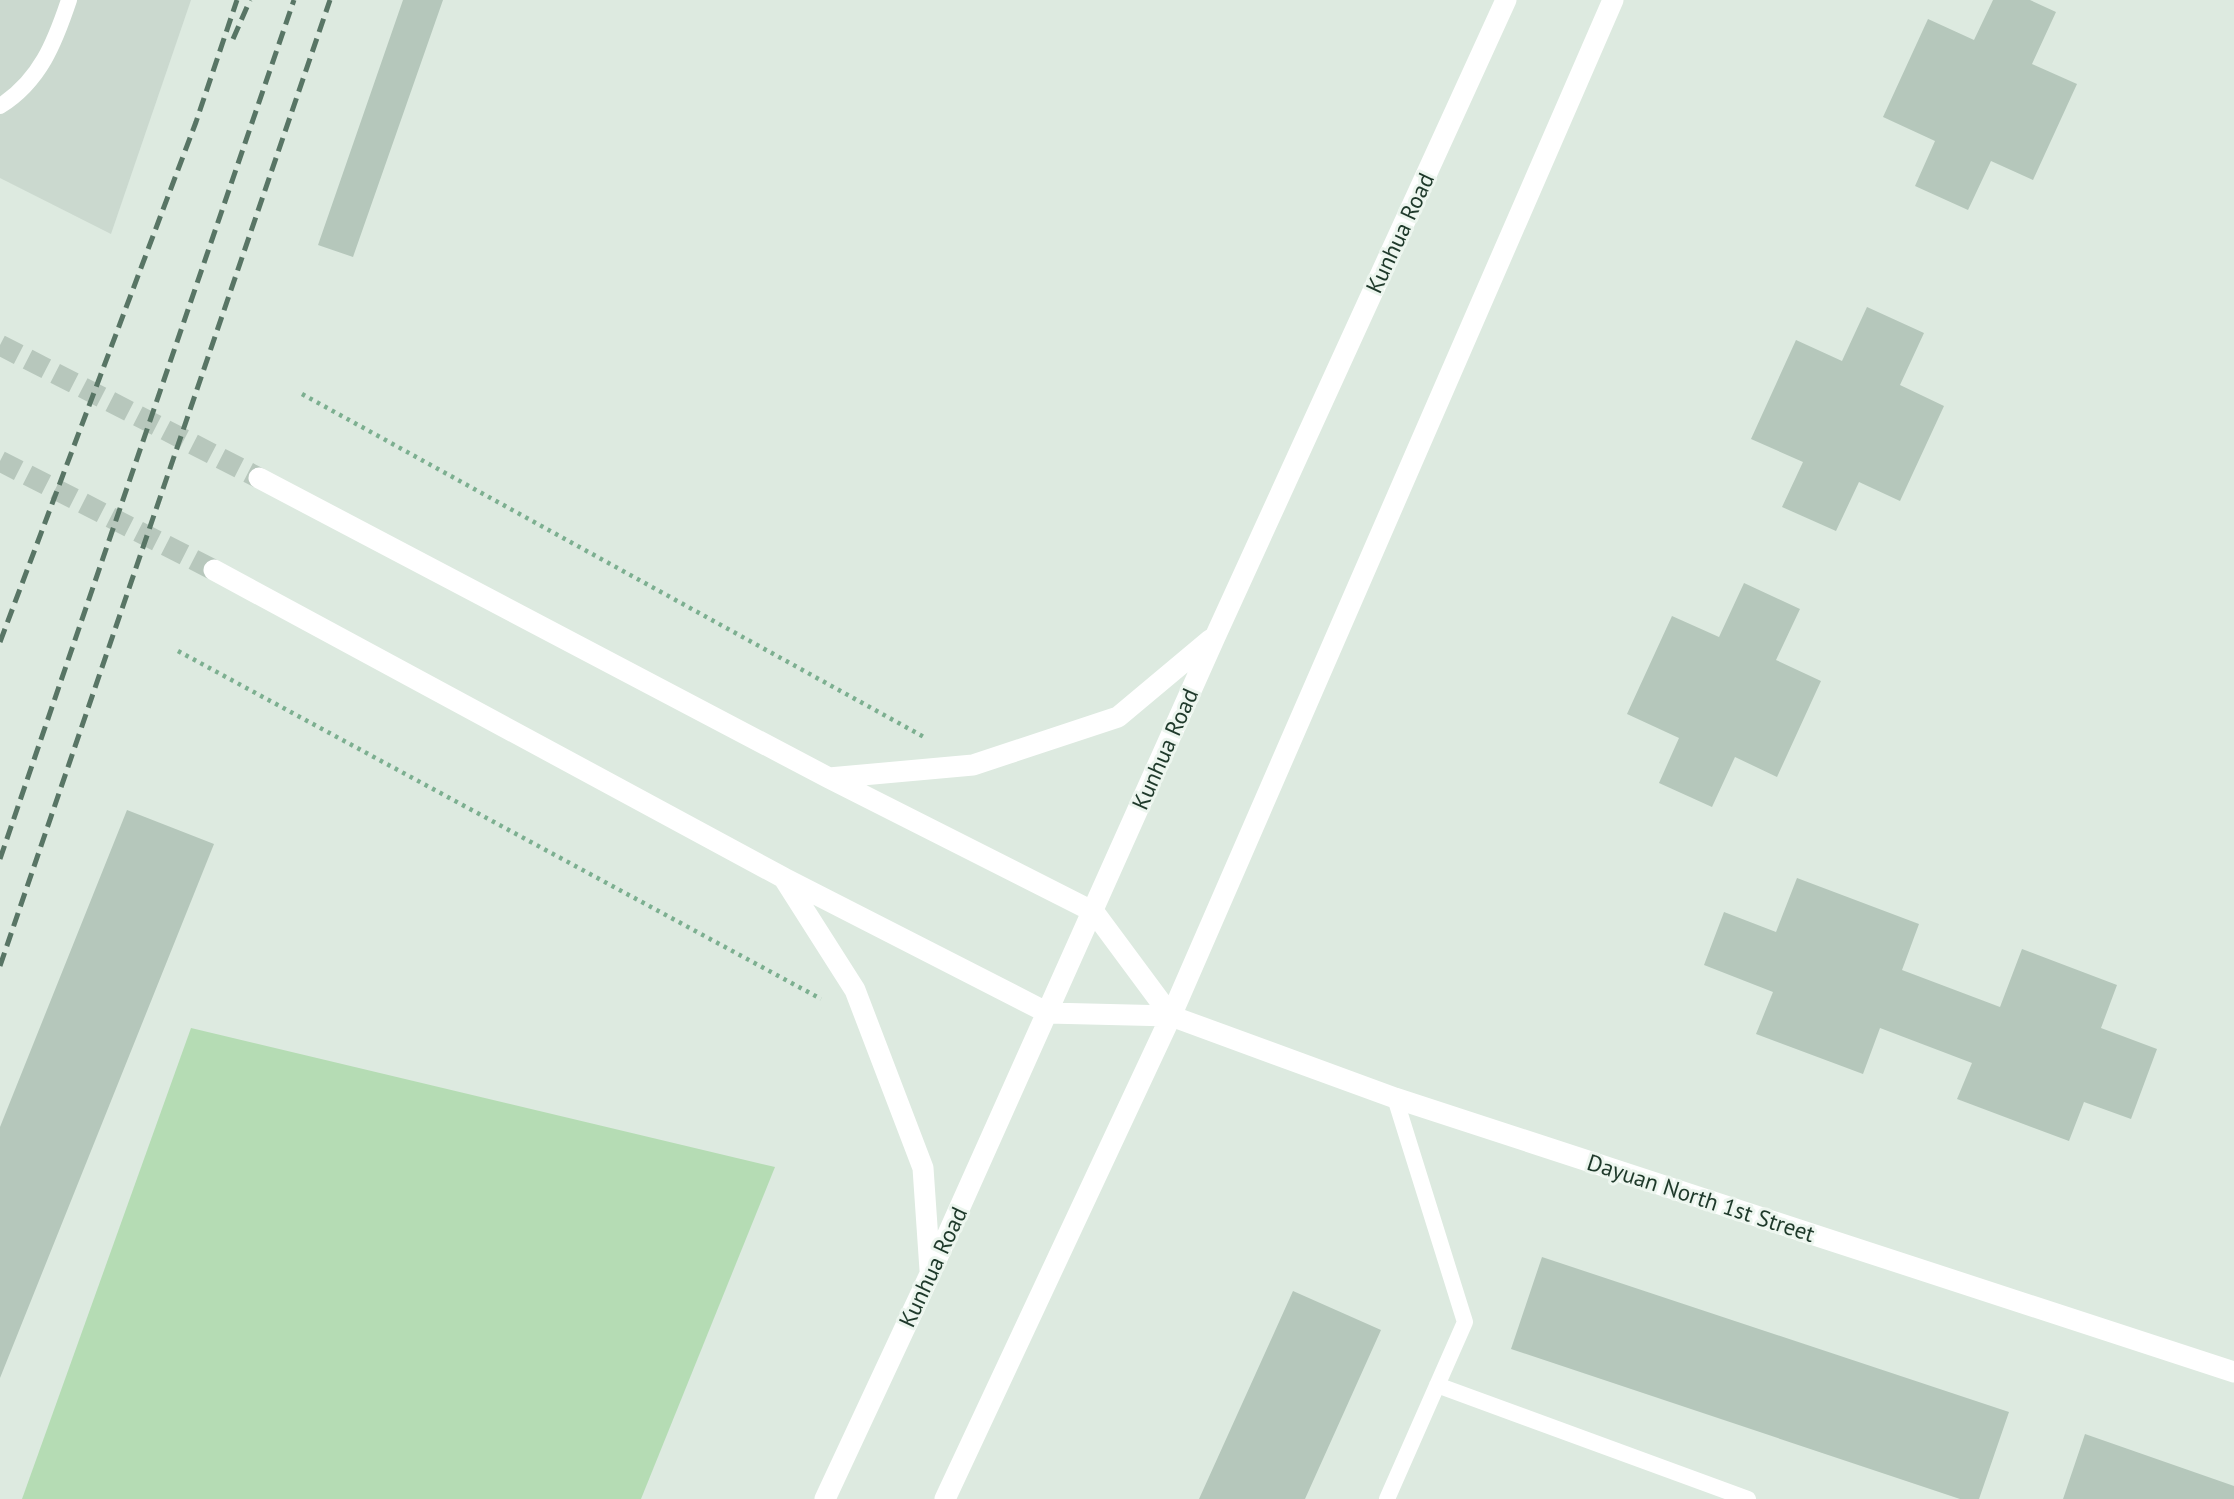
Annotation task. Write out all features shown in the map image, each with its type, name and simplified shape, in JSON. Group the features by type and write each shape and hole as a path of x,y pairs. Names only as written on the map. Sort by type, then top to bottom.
{"main road":[{"name":"Kunhua Road","path":"825,1499 930,1274 1215,637 1506,0"},
{"path":"945,1499 1171,1016 1613,0"},
{"path":"259,478 829,778 1094,912 1171,1016"},
{"path":"214,570 783,878 1048,1013 1171,1016"},
{"path":"829,778 973,765 1118,717 1215,637"},
{"path":"783,878 855,990 923,1167 930,1274"},
{"name":"Dayuan North 1st Street","path":"1171,1016 1395,1098 2234,1372"}],"lane":[{"path":"0,106 13,98 36,74 53,46 69,0"},
{"path":"1387,1499 1465,1322 1395,1098"},
{"path":"1437,1385 1748,1499"}],"path":[{"path":"302,394 925,738"},
{"path":"178,651 868,1024"}],"shaded area":[{"path":"0,0 191,0 111,234 0,178"}],"green space":[{"path":"191,1028 775,1167 641,1499 22,1499"}],"building":[{"path":"403,0 443,0 353,257 318,245"},
{"path":"1993,0 2030,0 2056,12 2032,64 2077,84 2033,180 1991,161 1968,210 1915,186 1935,141 1883,117 1928,19 1974,40"},
{"path":"1867,307 1924,333 1900,385 1944,406 1900,501 1859,482 1836,531 1782,507 1803,462 1751,439 1796,340 1842,361"},
{"path":"1744,583 1800,609 1776,660 1821,681 1777,777 1735,757 1712,807 1659,783 1679,738 1627,714 1672,616 1719,637"},
{"path":"127,810 214,844 0,1378 0,1127"},
{"path":"1797,878 1919,924 1902,970 2000,1007 2022,949 2117,985 2101,1028 2157,1049 2131,1119 2084,1102 2069,1141 1957,1099 1972,1063 1880,1028 1863,1074 1756,1034 1773,992 1704,965 1724,912 1776,932"},
{"path":"1542,1257 2009,1412 1979,1499 1960,1499 1511,1349"},
{"path":"1293,1291 1381,1330 1305,1499 1199,1499"},
{"path":"2085,1434 2234,1486 2234,1499 2063,1499"}],"tunnel":[{"path":"0,345 259,478"},
{"path":"0,461 214,570"}],"railway":[{"path":"0,642 196,122 237,0"},
{"path":"233,39 250,0"},
{"path":"0,859 294,0"},
{"path":"0,966 330,0"}]}
